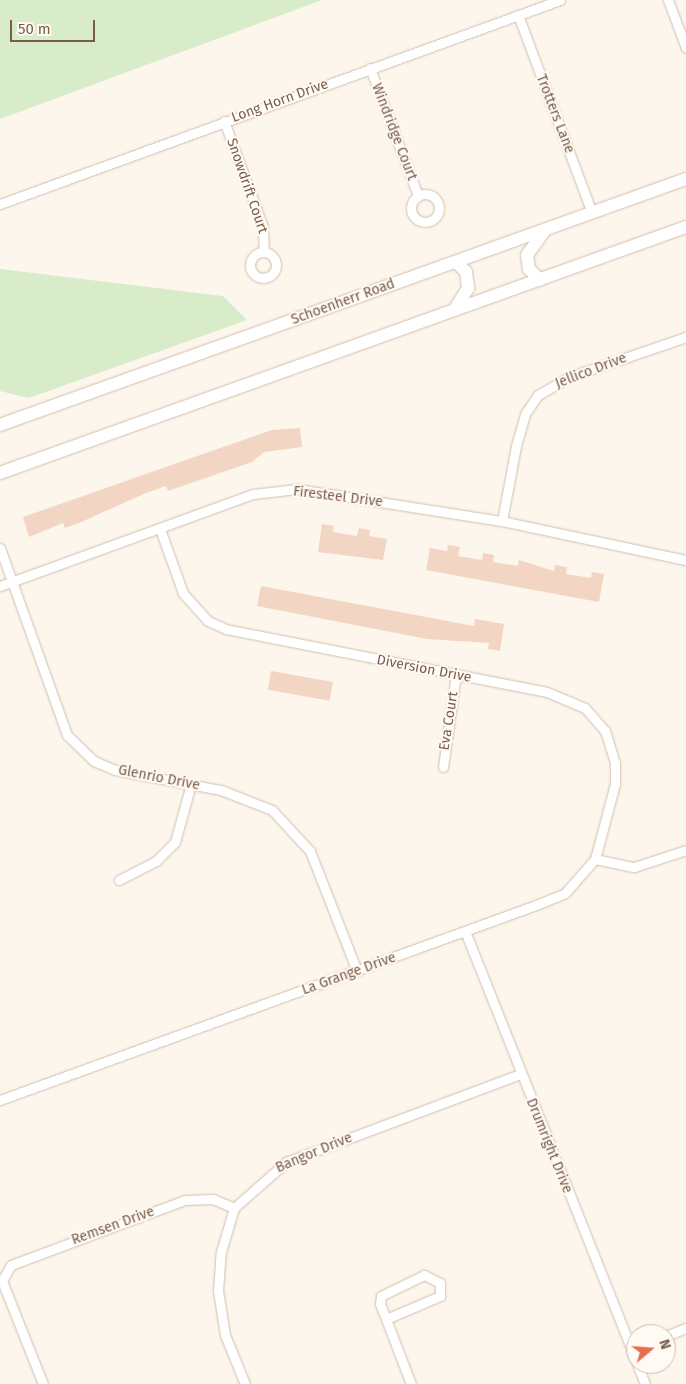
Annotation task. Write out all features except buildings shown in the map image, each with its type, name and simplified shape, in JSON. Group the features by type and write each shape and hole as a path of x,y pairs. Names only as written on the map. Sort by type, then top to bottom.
{"main road":[{"name":"Schoenherr Road","path":"0,426 686,179"},
{"path":"0,473 686,227"},
{"path":"540,280 529,269 527,255 545,230"},
{"path":"453,311 468,288 466,272 456,262"}],"street":[{"name":"Long Horn Drive","path":"0,204 560,0"},
{"path":"668,0 686,48"},
{"name":"Trotters Lane","path":"518,15 592,213"},
{"name":"Windridge Court","path":"370,68 418,196"},
{"name":"Snowdrift Court","path":"224,122 263,227 264,251"},
{"name":"Jellico Drive","path":"502,521 518,438 525,414 538,395 569,377 686,337"},
{"name":"Firesteel Drive","path":"0,586 253,494 297,489 502,521 686,560"},
{"name":"Diversion Drive","path":"160,528 183,593 208,621 248,635 567,698 600,724 612,747 615,784 595,858"},
{"name":"Glenrio Drive","path":"0,548 64,726 81,751 115,770 191,784 255,802 294,831 323,877 357,971"},
{"name":"Eva Court","path":"443,767 456,675"},
{"path":"119,880 156,861 175,842 191,784"},
{"path":"595,858 634,867 686,850"},
{"name":"La Grange Drive","path":"0,1100 357,971 565,893 595,858"},
{"name":"Drumright Drive","path":"465,931 520,1074 626,1329"},
{"name":"Bangor Drive","path":"234,1208 286,1162 520,1074"},
{"name":"Remsen Drive","path":"43,1384 2,1281 11,1265 126,1219 202,1198 234,1208"},
{"path":"234,1208 221,1252 218,1291 225,1335 244,1384"},
{"path":"386,1319 440,1296 440,1283 424,1275 388,1290 380,1304 411,1384"}],"green space":[{"path":"0,0 322,0 0,119"},
{"path":"0,269 223,296 247,320 29,398 0,391"}]}
